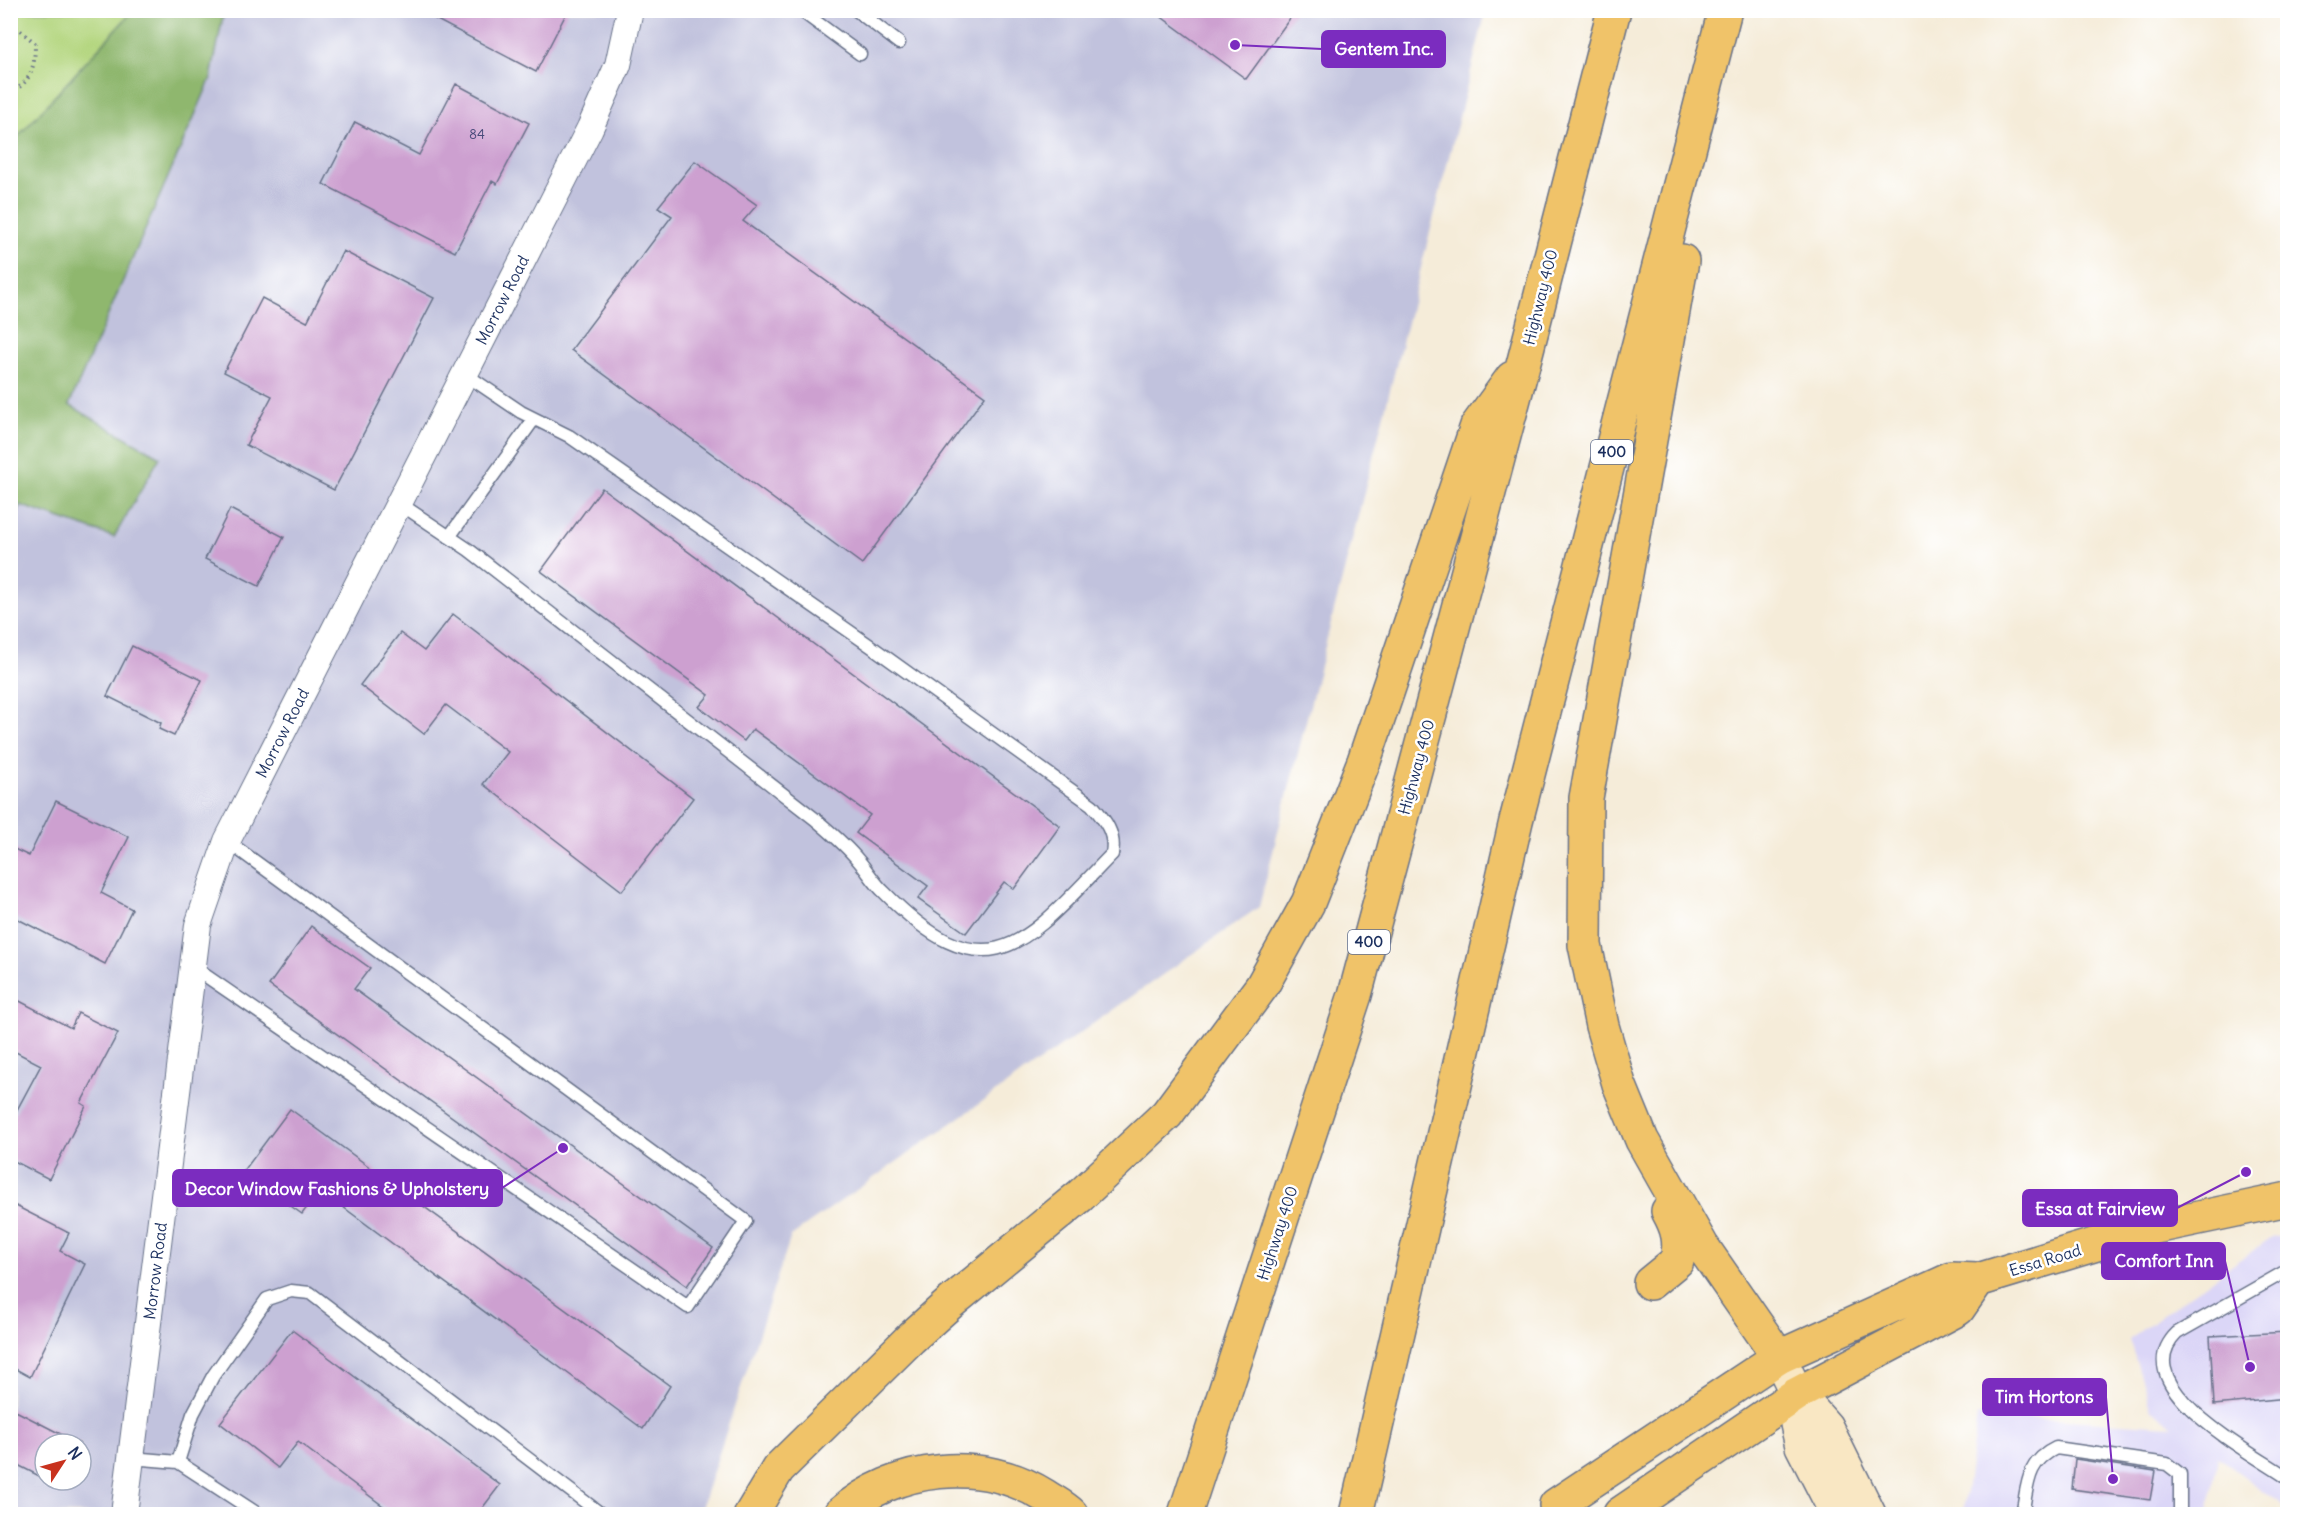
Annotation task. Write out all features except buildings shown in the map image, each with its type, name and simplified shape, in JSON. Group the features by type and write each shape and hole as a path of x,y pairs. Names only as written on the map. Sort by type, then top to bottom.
{"main road":[{"name":"Highway 400","path":"1185,1515 1355,995 1524,362 1614,10"},
{"name":"400","path":"1356,1515 1516,821 1708,84 1725,10"},
{"path":"1708,84 1681,267 1586,798 1585,945 1602,1026 1619,1084 1642,1140 1702,1246 1779,1357"},
{"path":"751,1515 778,1469 911,1338 1080,1196 1167,1114 1262,986 1308,903 1364,761 1477,426 1524,362"},
{"path":"1642,1140 1646,1174 1672,1220 1680,1244 1677,1261 1650,1283"},
{"name":"Essa Road","path":"1549,1510 1779,1357 1952,1279 1978,1280 2146,1229 2288,1199"},
{"path":"1620,1515 1797,1394 1958,1309 1978,1280"},
{"path":"840,1515 869,1491 900,1479 952,1470 994,1473 1028,1485 1071,1515"}],"street":[{"name":"Morrow Road","path":"124,1515 198,925 227,841 590,128 618,65 630,10"},
{"path":"1779,1357 1797,1394 1826,1427 1869,1515"},
{"path":"1797,1394 1797,1424 1802,1446 1837,1515"}],"lane":[{"path":"856,10 899,43"},
{"path":"807,13 860,54"},
{"path":"399,503 449,537 824,827 860,861 883,892 927,929 958,948 979,952 1008,947 1041,927 1112,854 1114,843 1110,831 1092,806 872,647 579,442 534,419 465,374"},
{"path":"449,537 534,419"},
{"path":"193,967 688,1307 746,1221 227,841"},
{"path":"2286,1272 2177,1333 2166,1344 2162,1357 2175,1391 2192,1412 2288,1478"},
{"path":"178,1462 193,1414 213,1376 267,1299 291,1291 310,1293 601,1515"},
{"path":"2022,1515 2033,1464 2044,1454 2056,1448 2167,1464 2180,1474 2181,1509"},
{"path":"131,1458 178,1462 258,1515"}],"path":[{"path":"10,26 16,27 35,43 35,63 28,80 10,92"}],"shaded area":[{"path":"224,11 1486,11 1259,907 791,1236 699,1514 11,1514 10,524 20,505 160,457 69,405 211,78"},
{"path":"2287,1234 2287,1508 2218,1457 2208,1514 1963,1514 1977,1415 2173,1426 2152,1410 2129,1339 2272,1237"}],"green space":[{"path":"11,11 133,11 11,144"},
{"path":"133,11 224,11 211,78 69,405 160,457 114,537 20,505 11,524 11,144"}],"place":[{"name":"Gentem Inc.","path":"1235,45"},
{"name":"Decor Window Fashions & Upholstery","path":"563,1148"},
{"name":"Essa at Fairview","path":"2246,1172"},
{"name":"Comfort Inn","path":"2250,1367"},
{"name":"Tim Hortons","path":"2113,1479"}]}
